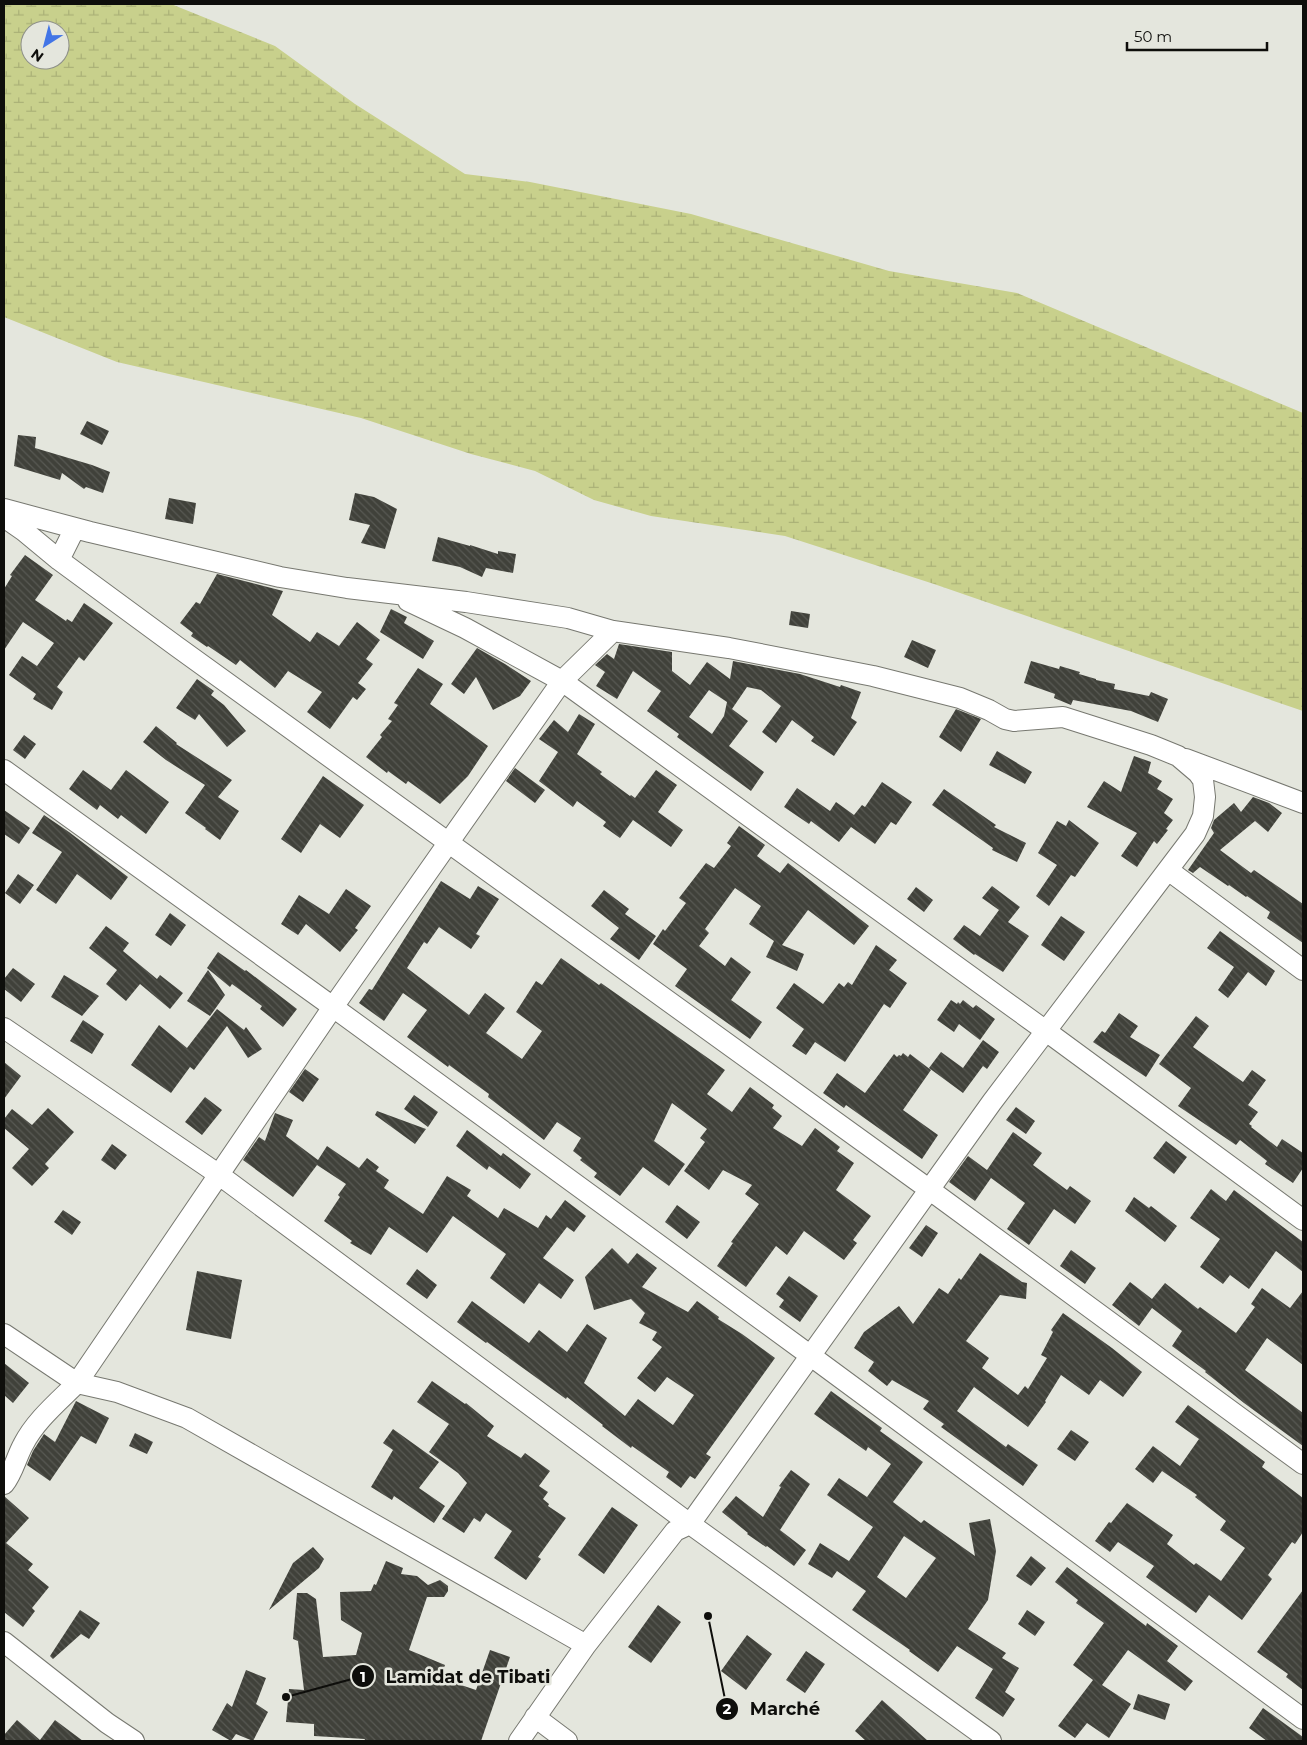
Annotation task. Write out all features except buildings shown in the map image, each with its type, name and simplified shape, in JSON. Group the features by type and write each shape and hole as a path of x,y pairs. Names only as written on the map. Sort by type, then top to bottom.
{"street":[{"path":"4,509 280,577 568,618 613,631 729,648 873,676 960,698 1005,719 1014,721 1063,717 1151,745 1303,803"},
{"path":"4,516 59,560 930,1190 1303,1464"},
{"path":"59,560 75,528"},
{"path":"391,593 465,628 562,681 1046,1031 1303,1220"},
{"path":"4,1484 23,1445 36,1424 77,1382 333,1007 562,681 613,631"},
{"path":"519,1741 586,1645 675,1531 690,1524 992,1102 1195,834 1202,816 1205,798 1203,780 1198,772 1178,756"},
{"path":"4,770 333,1007 811,1356 1303,1719"},
{"path":"1168,870 1303,970"},
{"path":"4,1028 218,1174 690,1524 991,1741"},
{"path":"4,1334 77,1382 117,1392 187,1418 586,1645"},
{"path":"4,1642 107,1723 134,1741"},
{"path":"535,1717 567,1741"}],"green space":[{"path":"4,4 171,4 275,46 355,104 465,174 530,182 691,214 889,271 1017,293 1303,413 1303,711 934,584 785,536 651,516 594,500 535,471 471,454 361,418 117,362 4,317"}],"place":[{"name":"Marché","path":"708,1616"},
{"name":"Lamidat de Tibati","path":"286,1697"}]}
